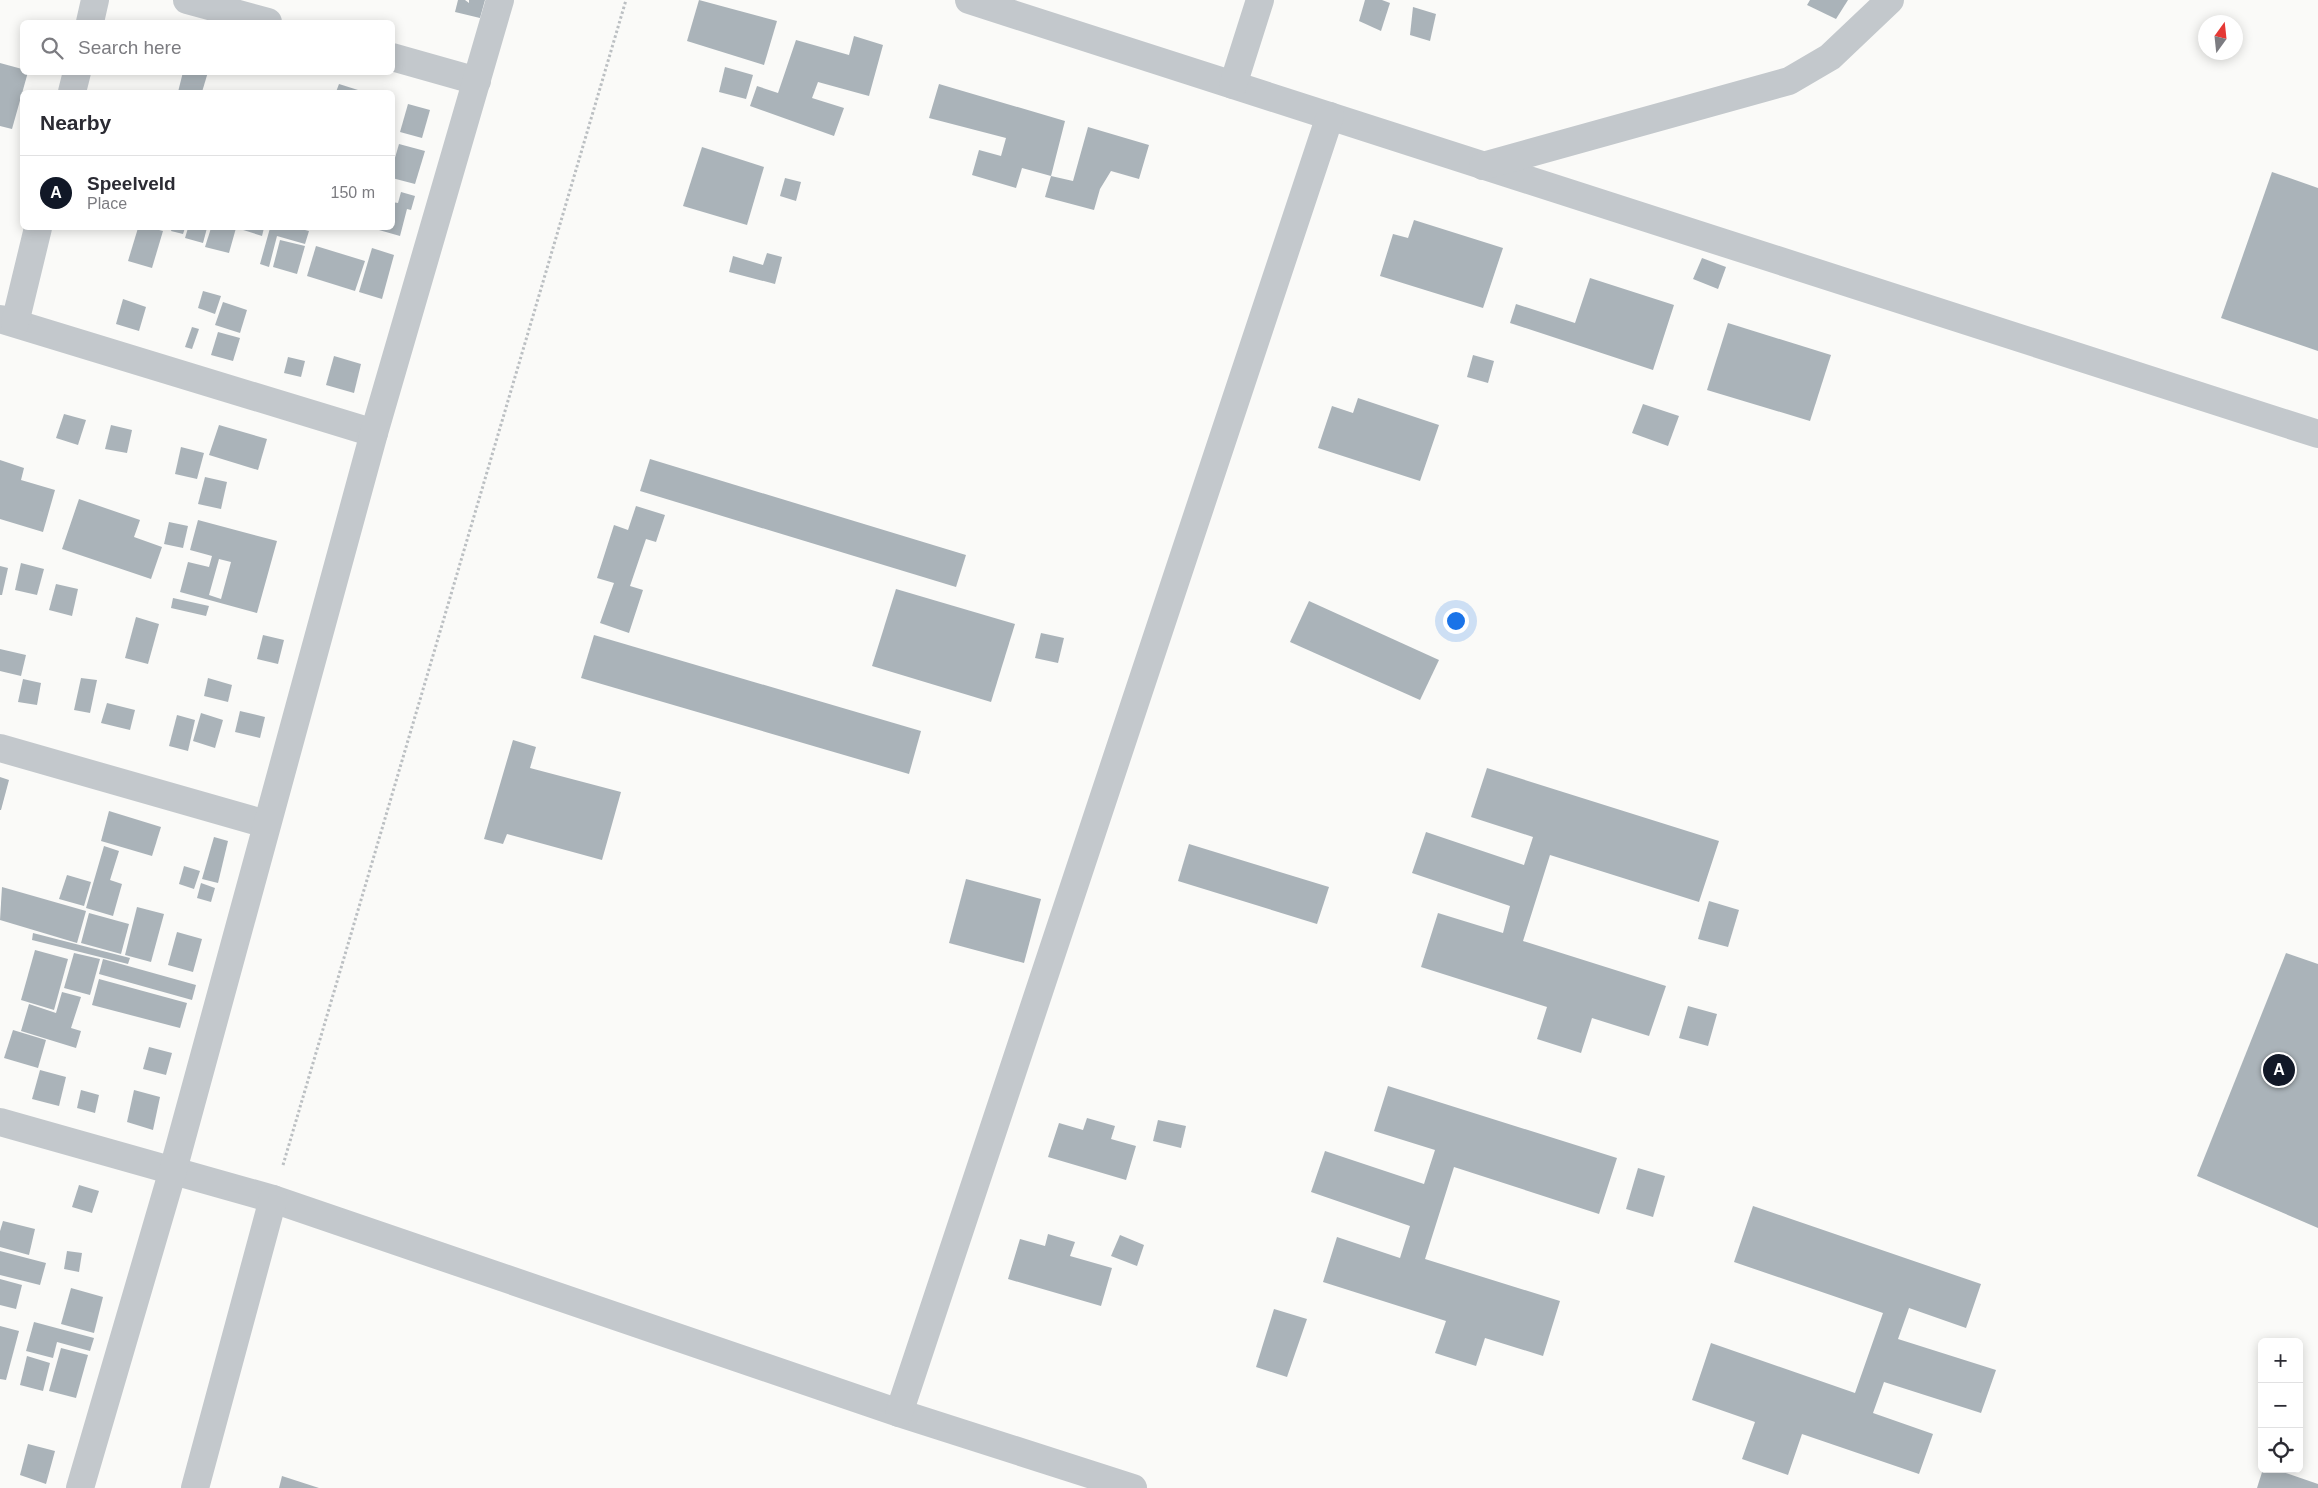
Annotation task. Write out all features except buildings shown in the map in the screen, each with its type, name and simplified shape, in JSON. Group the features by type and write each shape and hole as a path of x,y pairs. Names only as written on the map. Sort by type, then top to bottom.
{"street":[{"path":"90,20 95,0"},
{"path":"187,0 261,20"},
{"path":"80,1488 173,1170 374,433 500,0"},
{"path":"969,0 2318,434"},
{"path":"1233,85 1260,0"},
{"path":"1484,166 1789,80 1830,57 1890,0"},
{"path":"395,58 477,81"},
{"path":"72,90 76,75"},
{"path":"899,1414 1330,116"},
{"path":"37,230 7,321 374,433"},
{"path":"0,748 266,824"},
{"path":"0,1122 273,1199 899,1414 1133,1488"},
{"path":"195,1488 273,1199"}],"path":[{"path":"273,1199 626,0"}],"place":[{"name":"Speelveld","path":"2279,1070"}]}
